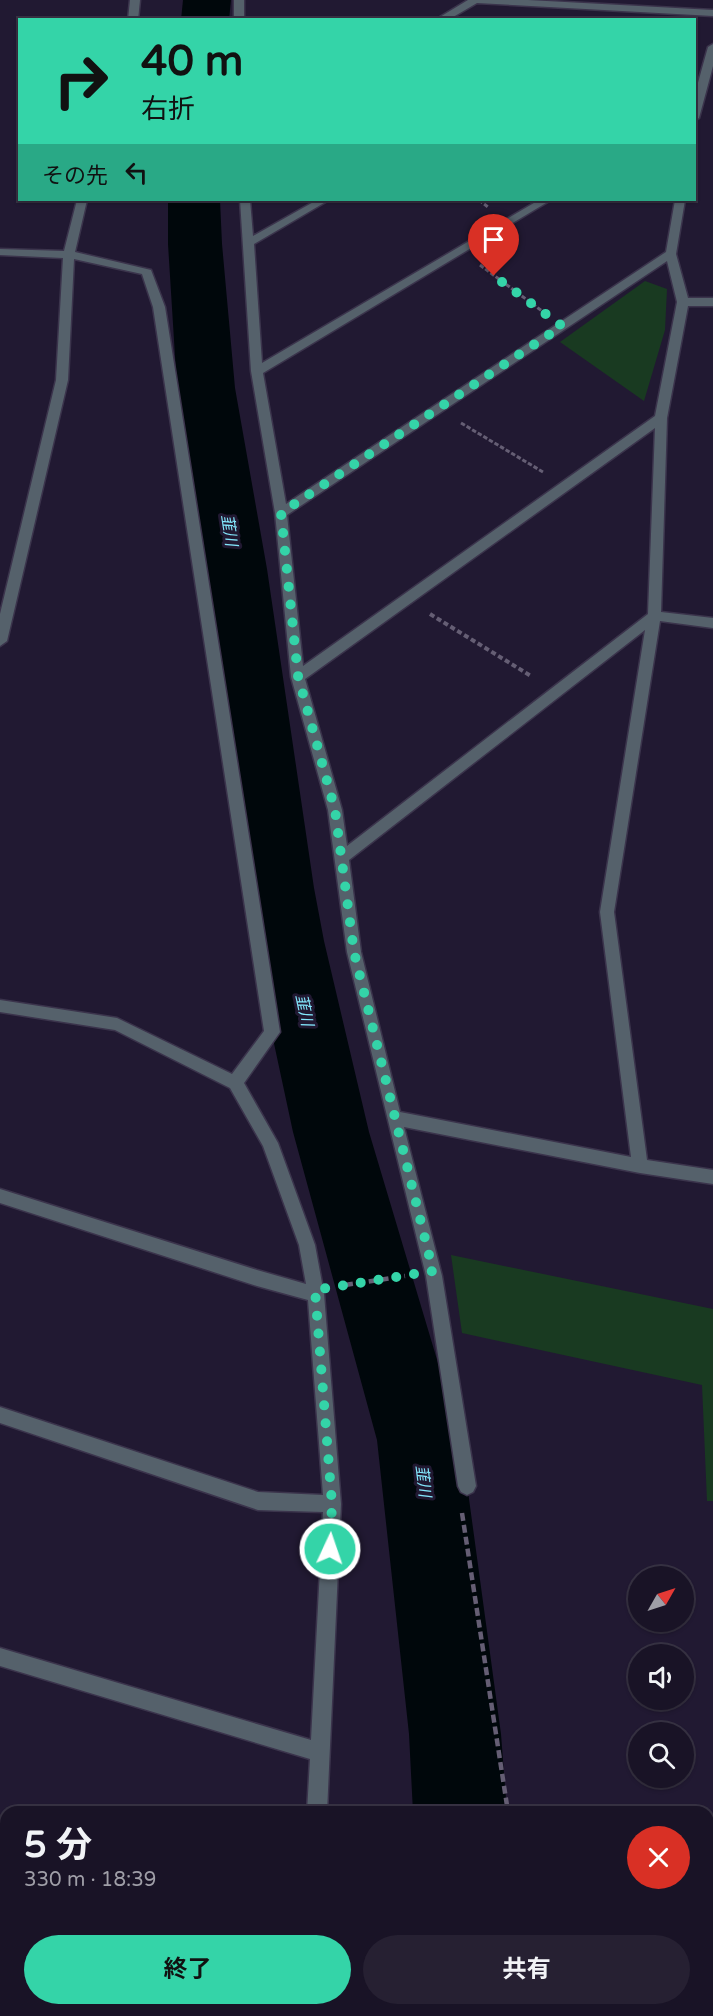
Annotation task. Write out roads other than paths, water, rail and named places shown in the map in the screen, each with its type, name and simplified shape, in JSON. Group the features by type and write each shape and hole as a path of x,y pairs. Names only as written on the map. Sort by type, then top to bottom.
{"street":[{"path":"133,18 135,0"},
{"path":"239,0 240,18"},
{"path":"443,18 473,0 713,13"},
{"path":"606,7 606,18"},
{"path":"696,109 713,47"},
{"path":"0,641 62,380 69,255 82,201"},
{"path":"245,201 257,371 281,513 298,676 335,810 354,952 433,1271 467,1486"},
{"path":"248,243 322,201"},
{"path":"257,371 544,201"},
{"path":"640,1166 607,912 654,616 661,418 683,302 671,254 680,201"},
{"path":"0,252 69,255 97,259 147,272 159,307 272,1032 235,1083"},
{"path":"281,513 671,254"},
{"path":"683,302 713,302"},
{"path":"298,676 661,418"},
{"path":"341,858 654,616 713,623"},
{"path":"0,1006 117,1024 235,1083 270,1143 307,1245 315,1292 332,1504 317,1806"},
{"path":"394,1118 640,1166 713,1177"},
{"path":"0,1196 257,1278 315,1292"},
{"path":"0,1416 258,1501 332,1504"},
{"path":"0,1657 320,1752"}],"waterway":[{"name":"韮川","path":"205,18 207,0"},
{"name":"韮川","path":"194,201 206,388 236,569 279,888 288,941 331,1132 419,1440 455,1734 460,1806"}]}
